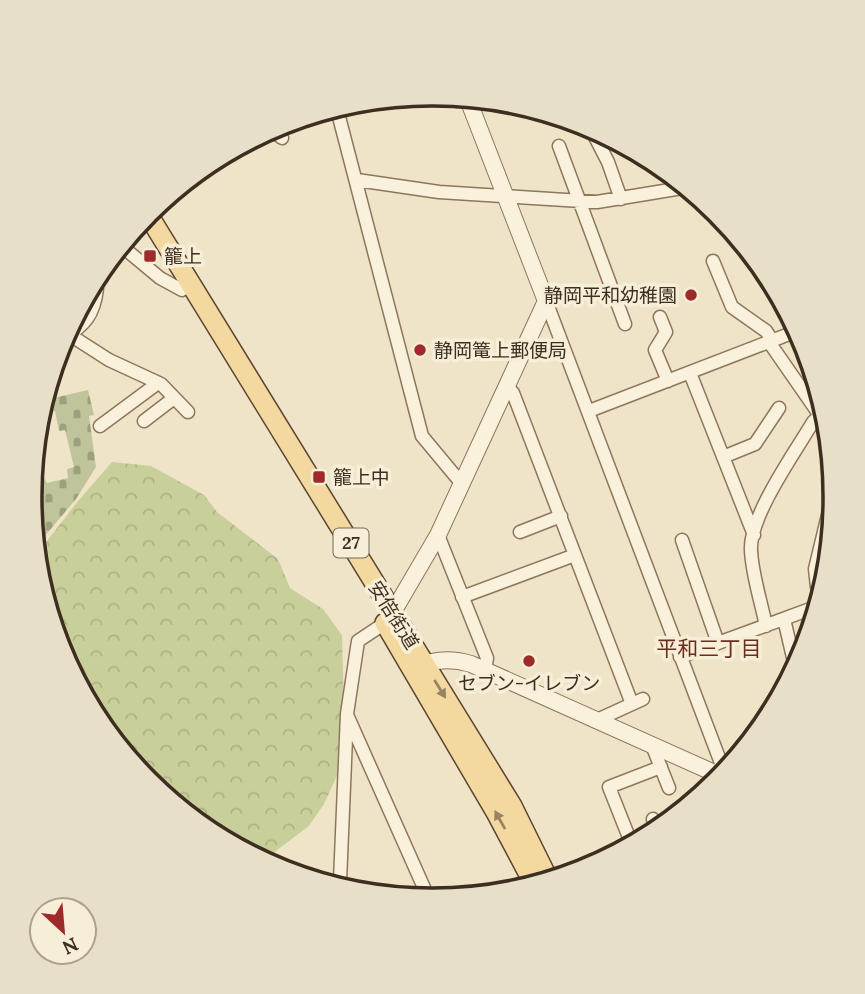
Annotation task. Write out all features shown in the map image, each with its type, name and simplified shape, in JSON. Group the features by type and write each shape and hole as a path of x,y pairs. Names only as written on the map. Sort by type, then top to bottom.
{"main road":[{"name":"安倍街道","path":"153,224 389,617 529,875"},
{"name":"安倍街道","path":"146,232 389,617"},
{"name":"安倍街道","path":"417,666 512,806 544,871"}],"street":[{"path":"472,109 720,761"},
{"path":"339,118 422,436 462,484"},
{"path":"599,144 621,199"},
{"path":"559,146 625,324"},
{"path":"357,180 439,192 581,201 621,199 670,187"},
{"path":"129,252 160,278 182,290"},
{"path":"713,261 732,307 766,331 812,404"},
{"path":"83,322 91,315 96,299"},
{"path":"340,876 347,714 358,641 389,617 438,536 546,301"},
{"path":"660,317 666,332 655,350 668,381"},
{"path":"589,411 787,335"},
{"path":"75,342 158,383 188,412"},
{"path":"690,373 754,535"},
{"path":"100,426 158,383"},
{"path":"507,386 513,393 575,555 637,702 597,720"},
{"path":"144,421 174,398"},
{"path":"723,457 755,444 779,408"},
{"path":"766,626 751,555 754,535 770,494 815,420"},
{"path":"520,532 561,516"},
{"path":"438,536 486,658 485,670"},
{"path":"682,540 718,643"},
{"path":"815,572 820,549"},
{"path":"462,597 575,555"},
{"path":"680,657 806,611"},
{"path":"784,619 791,651"},
{"path":"417,666 437,660 458,660 711,771"},
{"path":"347,714 424,888"},
{"path":"652,745 669,788"},
{"path":"628,835 609,787 661,767"}],"green space":[{"path":"88,390 94,415 89,416 96,467 76,499 44,537 43,476 47,483 68,478 67,469 74,467 65,430 59,431 55,411 52,412 55,398"},
{"path":"112,462 151,466 204,495 217,512 278,559 290,588 323,609 342,635 344,710 338,742 341,767 324,804 309,826 273,853 216,822 175,791 123,735 94,692 63,623 45,548 45,544"}],"place":[{"name":"籠上","path":"150,256"},
{"name":"静岡平和幼稚園","path":"691,295"},
{"name":"静岡篭上郵便局","path":"420,350"},
{"name":"籠上中","path":"319,477"},
{"name":"セブン-イレブン","path":"529,661"}],"district":[{"name":"平和三丁目","path":"709,649"}]}
